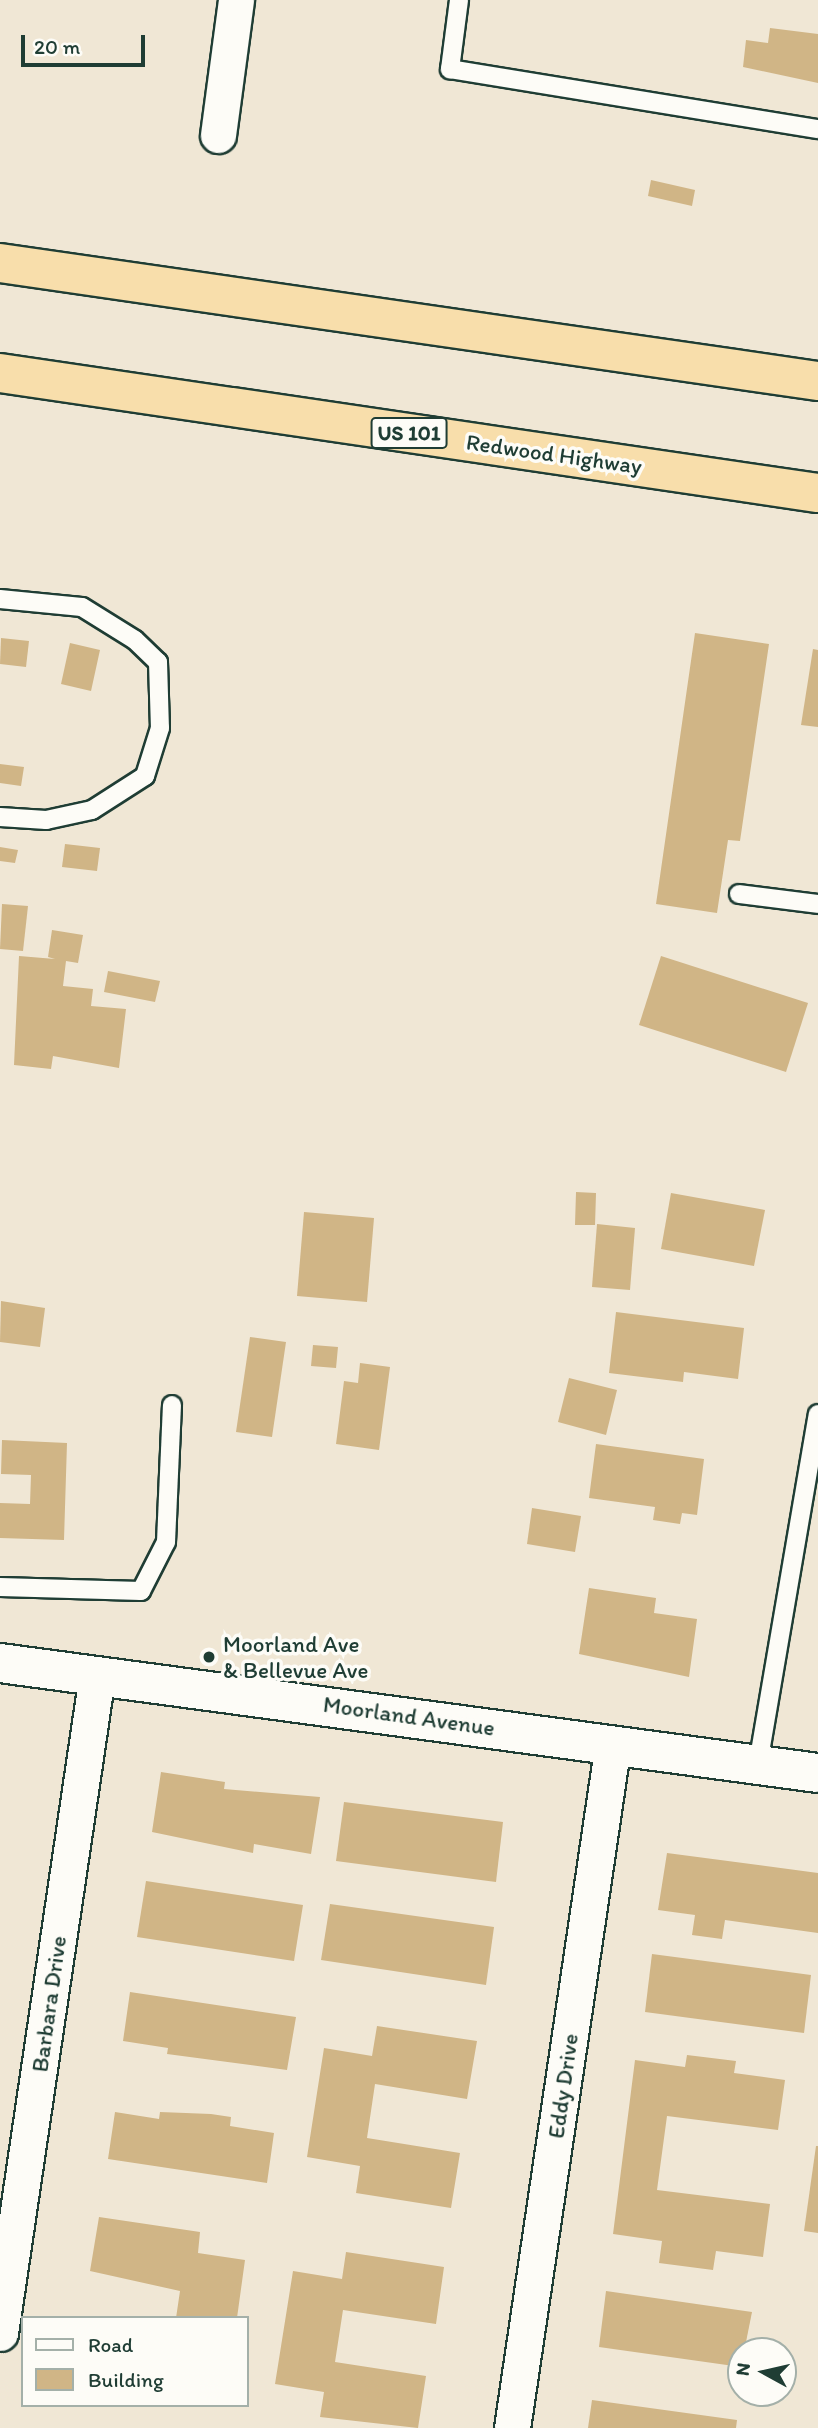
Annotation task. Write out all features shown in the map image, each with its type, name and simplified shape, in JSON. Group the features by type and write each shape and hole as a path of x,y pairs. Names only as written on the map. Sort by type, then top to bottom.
{"highway":[{"path":"0,263 818,380"},
{"name":"Redwood Highway","path":"0,373 818,493"}],"street":[{"path":"218,135 236,0"},
{"name":"Moorland Avenue","path":"0,1663 818,1773"},
{"name":"Barbara Drive","path":"0,2333 97,1675"},
{"name":"Eddy Drive","path":"512,2428 613,1744"}],"lane":[{"path":"459,0 450,69 818,129"},
{"path":"0,599 82,607 135,640 158,662 160,728 145,776 92,810 46,820 0,817"},
{"path":"738,894 818,904"},
{"path":"0,1587 141,1591 166,1542 172,1405"},
{"path":"758,1765 818,1414"}],"building":[{"path":"770,28 818,34 818,83 743,67 746,40 768,43"},
{"path":"651,180 695,190 692,206 648,196"},
{"path":"695,633 769,644 740,841 728,840 717,913 656,904"},
{"path":"1,638 29,641 26,667 0,664"},
{"path":"70,643 100,650 91,691 61,684"},
{"path":"813,649 818,650 818,727 801,725"},
{"path":"0,764 24,767 21,786 0,783"},
{"path":"65,844 100,848 97,871 62,867"},
{"path":"0,847 18,850 15,863 0,861"},
{"path":"2,904 28,906 23,951 0,949"},
{"path":"52,930 83,935 78,963 66,961 63,986 93,989 91,1006 126,1009 119,1068 53,1056 51,1069 14,1065 19,956 55,959 48,957"},
{"path":"661,956 808,1003 786,1072 639,1025"},
{"path":"108,971 160,981 155,1002 104,992"},
{"path":"576,1192 596,1193 595,1225 575,1225"},
{"path":"671,1193 765,1210 754,1266 661,1249"},
{"path":"304,1212 374,1218 367,1302 297,1296"},
{"path":"597,1224 635,1228 630,1290 592,1287"},
{"path":"1,1301 45,1308 40,1347 0,1342"},
{"path":"616,1312 744,1328 738,1379 684,1372 683,1382 609,1373"},
{"path":"250,1337 286,1342 272,1437 236,1432"},
{"path":"313,1345 338,1347 336,1368 311,1366"},
{"path":"360,1363 390,1367 379,1450 336,1444 344,1381 358,1383"},
{"path":"569,1378 617,1390 606,1435 558,1422"},
{"path":"2,1440 67,1443 64,1540 0,1538 0,1503 30,1504 31,1475 1,1474"},
{"path":"596,1444 704,1459 697,1515 682,1513 680,1524 653,1520 655,1507 589,1498"},
{"path":"532,1508 581,1516 575,1552 527,1544"},
{"path":"589,1588 656,1598 654,1613 697,1619 689,1677 579,1654"},
{"path":"161,1772 225,1782 224,1789 320,1797 311,1854 254,1844 253,1853 152,1832"},
{"path":"344,1802 503,1822 496,1882 336,1861"},
{"path":"667,1853 818,1873 818,1933 725,1920 722,1939 692,1935 695,1915 658,1910"},
{"path":"146,1881 303,1905 294,1961 137,1937"},
{"path":"330,1904 494,1927 486,1985 321,1960"},
{"path":"652,1954 811,1975 804,2033 645,2012"},
{"path":"130,1992 296,2017 287,2070 167,2054 168,2048 123,2041"},
{"path":"377,2026 477,2041 467,2099 375,2084 367,2138 460,2153 451,2208 356,2193 360,2166 307,2157 324,2048 372,2056"},
{"path":"687,2055 736,2061 734,2073 785,2080 778,2130 667,2116 657,2190 770,2204 763,2257 716,2251 713,2270 659,2263 662,2241 613,2234 635,2060 685,2067"},
{"path":"115,2112 159,2119 160,2112 211,2114 231,2117 230,2126 274,2133 267,2183 108,2159"},
{"path":"818,2146 818,2233 804,2231"},
{"path":"99,2217 200,2232 198,2253 245,2260 237,2316 176,2316 180,2291 90,2271"},
{"path":"346,2252 444,2267 436,2324 343,2310 335,2362 426,2376 418,2428 320,2417 324,2392 275,2384 293,2271 342,2279"},
{"path":"606,2291 752,2312 747,2337 727,2337 727,2365 599,2347"},
{"path":"592,2400 737,2420 736,2428 588,2428"}],"place":[{"name":"Moorland Ave & Bellevue Ave","path":"209,1657"}]}
